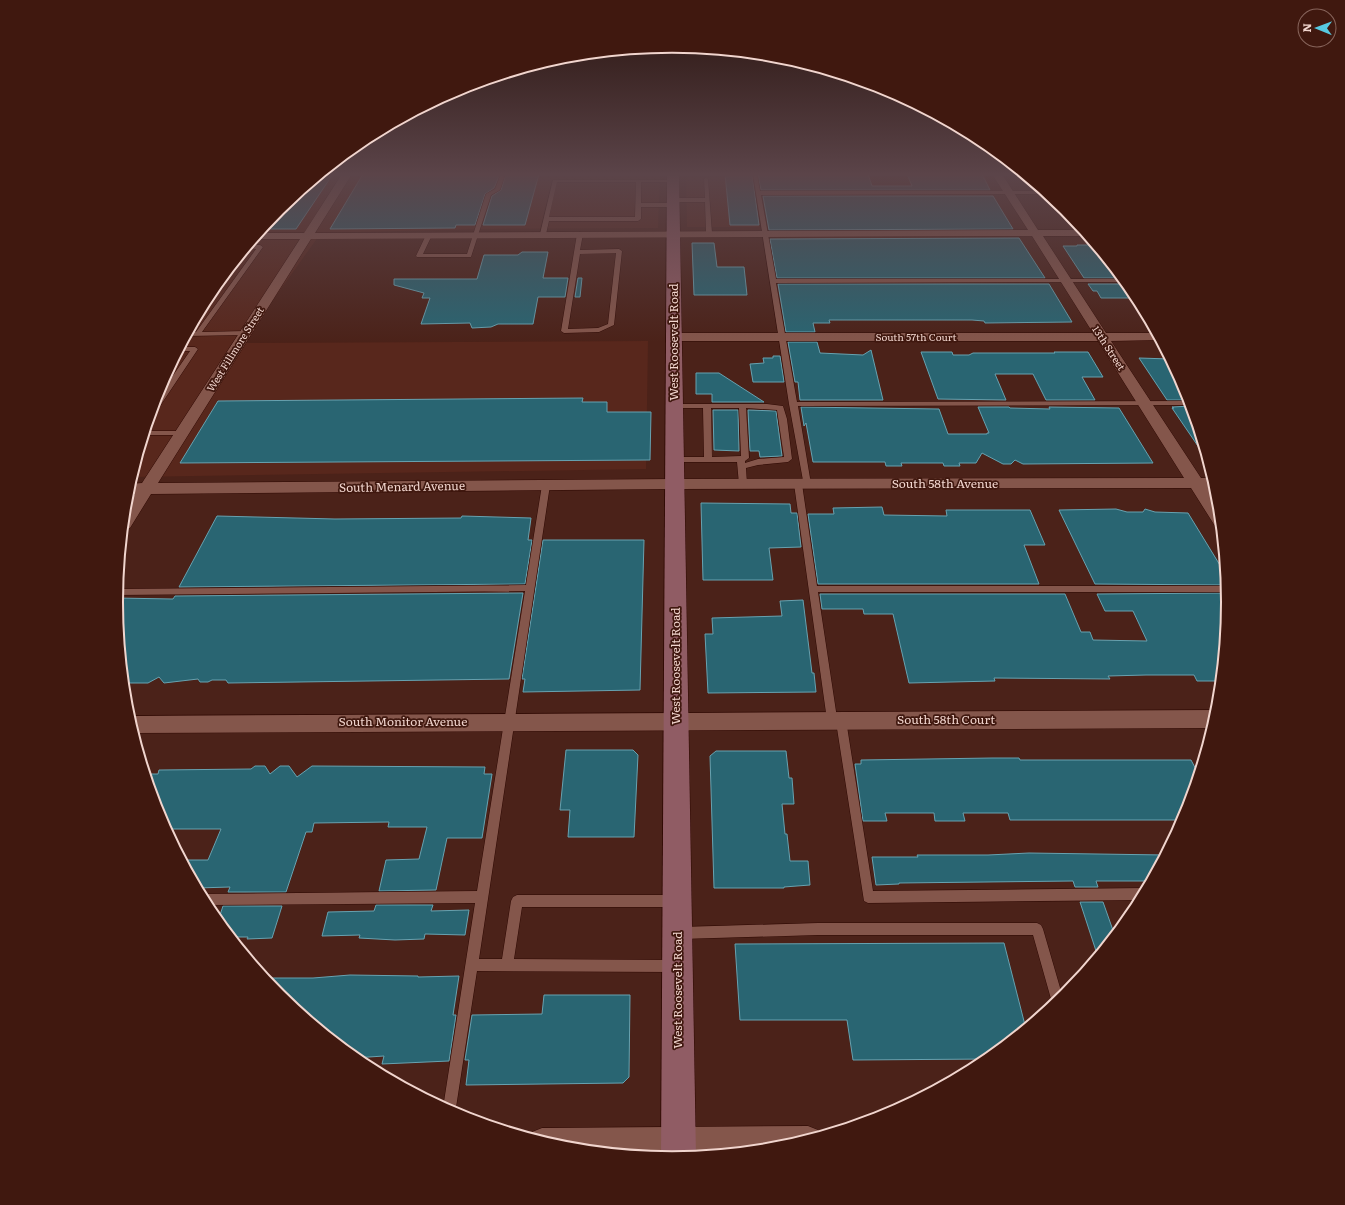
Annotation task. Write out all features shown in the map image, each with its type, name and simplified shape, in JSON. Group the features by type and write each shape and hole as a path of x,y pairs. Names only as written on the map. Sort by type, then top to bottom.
{"main road":[{"name":"West Roosevelt Road","path":"674,233 679,1149"}],"street":[{"name":"West Fillmore Street","path":"131,513 311,230"},
{"name":"13th Street","path":"1033,230 1214,510"},
{"path":"263,236 674,233 1079,233"},
{"name":"South 57th Court","path":"674,337 1153,337"},
{"name":"South 58th Avenue","path":"675,484 1208,483"},
{"name":"South Menard Avenue","path":"135,489 675,484"},
{"name":"South 58th Court","path":"676,721 1209,719"},
{"name":"South Monitor Avenue","path":"137,724 676,721"},
{"path":"584,1144 679,1149 770,1143"}],"lane":[{"path":"429,235 419,256 469,256 477,230"},
{"path":"765,233 793,404 803,484 813,589 868,897 1138,894"},
{"path":"577,252 619,251 611,325 598,330 564,331 577,252 580,234"},
{"path":"198,333 260,247 254,247"},
{"path":"773,282 1117,281"},
{"path":"194,333 246,332"},
{"path":"164,394 195,350 185,349"},
{"path":"793,404 1184,403"},
{"path":"675,406 767,406 780,408 784,419 788,459 741,463 708,460 675,460"},
{"path":"707,406 708,460"},
{"path":"742,406 745,458 741,463 743,484"},
{"path":"150,433 182,433"},
{"path":"450,1105 546,485"},
{"path":"123,592 530,588"},
{"path":"813,589 1222,589"},
{"path":"210,899 482,897"},
{"path":"507,965 517,901 677,901"},
{"path":"677,933 818,929 1037,929 1056,996"},
{"path":"471,965 678,966"}],"shaded area":[{"path":"268,230 432,230 321,233 242,343 648,341 646,469 138,477 152,426 180,359 216,297 237,268"}],"building":[{"path":"1019,238 1045,278 777,278 770,239"},
{"path":"692,243 714,243 717,267 744,267 747,295 694,295"},
{"path":"1090,245 1115,278 1084,278 1063,246"},
{"path":"522,252 548,252 543,278 568,278 565,297 538,297 533,324 498,324 491,327 472,328 470,323 421,324 430,298 422,298 424,293 394,285 394,279 477,279 484,255 518,255"},
{"path":"578,278 582,278 580,297 575,297"},
{"path":"778,284 1049,284 1072,322 985,323 984,321 972,320 829,320 830,323 813,323 815,332 786,332"},
{"path":"1088,284 1120,284 1130,298 1101,298 1097,291 1093,291"},
{"path":"788,342 817,342 820,353 863,355 871,350 883,400 800,400 798,382 795,382"},
{"path":"921,352 952,352 953,355 969,355 973,353 1088,352 1103,377 1082,377 1095,400 1046,400 1033,374 995,374 1006,400 938,399"},
{"path":"773,356 780,356 784,382 753,382 750,364 764,363 763,358 773,358"},
{"path":"1139,358 1165,359 1183,400 1167,400"},
{"path":"696,373 719,373 764,402 712,402 712,394 696,394"},
{"path":"583,398 582,402 607,402 607,412 651,412 650,460 180,463 218,401"},
{"path":"1185,406 1200,449 1172,408 1174,408 1172,407"},
{"path":"801,407 939,409 948,434 989,433 978,407 1050,409 1049,407 1119,408 1153,463 1023,464 1015,460 1011,464 1003,464 982,453 976,463 959,463 960,466 944,466 943,463 901,463 902,466 886,466 885,462 813,462 806,423 804,426"},
{"path":"713,410 738,410 739,451 714,450"},
{"path":"748,410 776,411 782,456 760,457 759,451 750,451"},
{"path":"701,503 790,504 791,513 797,513 801,547 769,548 773,580 703,580"},
{"path":"882,507 884,515 947,516 946,510 1030,510 1045,545 1024,545 1039,584 818,584 808,514 834,514 833,508"},
{"path":"1116,509 1127,512 1143,512 1145,509 1155,512 1188,513 1221,567 1222,585 1095,584 1059,510"},
{"path":"217,516 335,519 461,518 462,516 531,518 528,540 532,540 525,584 179,587"},
{"path":"543,540 644,540 640,690 523,692 525,679 522,679"},
{"path":"523,593 509,679 228,683 226,680 200,682 198,679 164,683 159,677 148,683 130,683 124,638 123,598 173,599 175,596"},
{"path":"1222,593 1221,638 1216,681 1197,681 1194,675 1146,675 1108,676 1110,679 994,678 995,681 909,683 893,614 864,614 863,609 822,609 820,594 1065,594 1081,632 1090,632 1093,640 1147,641 1133,611 1105,611 1097,594"},
{"path":"803,600 812,673 814,673 816,692 708,693 705,634 713,634 712,618 782,616 780,601"},
{"path":"566,750 633,750 638,755 634,837 568,837 570,810 560,810"},
{"path":"716,751 786,751 789,778 792,778 794,804 782,804 785,834 787,834 790,861 808,861 810,885 784,888 714,888 710,756"},
{"path":"1019,758 1020,760 1191,760 1196,769 1177,820 1010,820 1008,813 963,813 965,821 935,821 934,813 885,813 887,821 863,821 855,764 861,764 861,760"},
{"path":"255,766 265,766 270,774 280,766 289,766 297,777 312,766 485,767 484,774 492,774 482,838 447,838 436,890 379,891 386,860 419,859 427,827 388,827 389,822 314,823 312,832 306,832 286,892 228,892 230,887 204,888 188,860 208,860 221,829 172,829 151,774 158,774 159,770 251,769"},
{"path":"1029,853 1160,855 1146,881 1096,881 1098,887 1075,887 1073,881 899,883 876,885 872,857 918,857 917,855 988,855"},
{"path":"1080,902 1103,902 1113,930 1096,952"},
{"path":"376,905 433,905 431,911 469,910 465,935 425,934 424,939 395,940 359,938 360,935 322,936 328,912 374,911"},
{"path":"223,906 282,906 272,938 247,939 248,937 237,937 220,914"},
{"path":"1004,943 1025,1024 978,1059 853,1060 847,1020 740,1020 735,944"},
{"path":"350,975 418,977 459,976 453,1015 456,1015 449,1061 382,1064 384,1056 365,1057 310,1016 272,978 313,978"},
{"path":"544,995 630,995 629,1077 623,1083 466,1085 469,1060 465,1060 472,1015 542,1014"}]}
